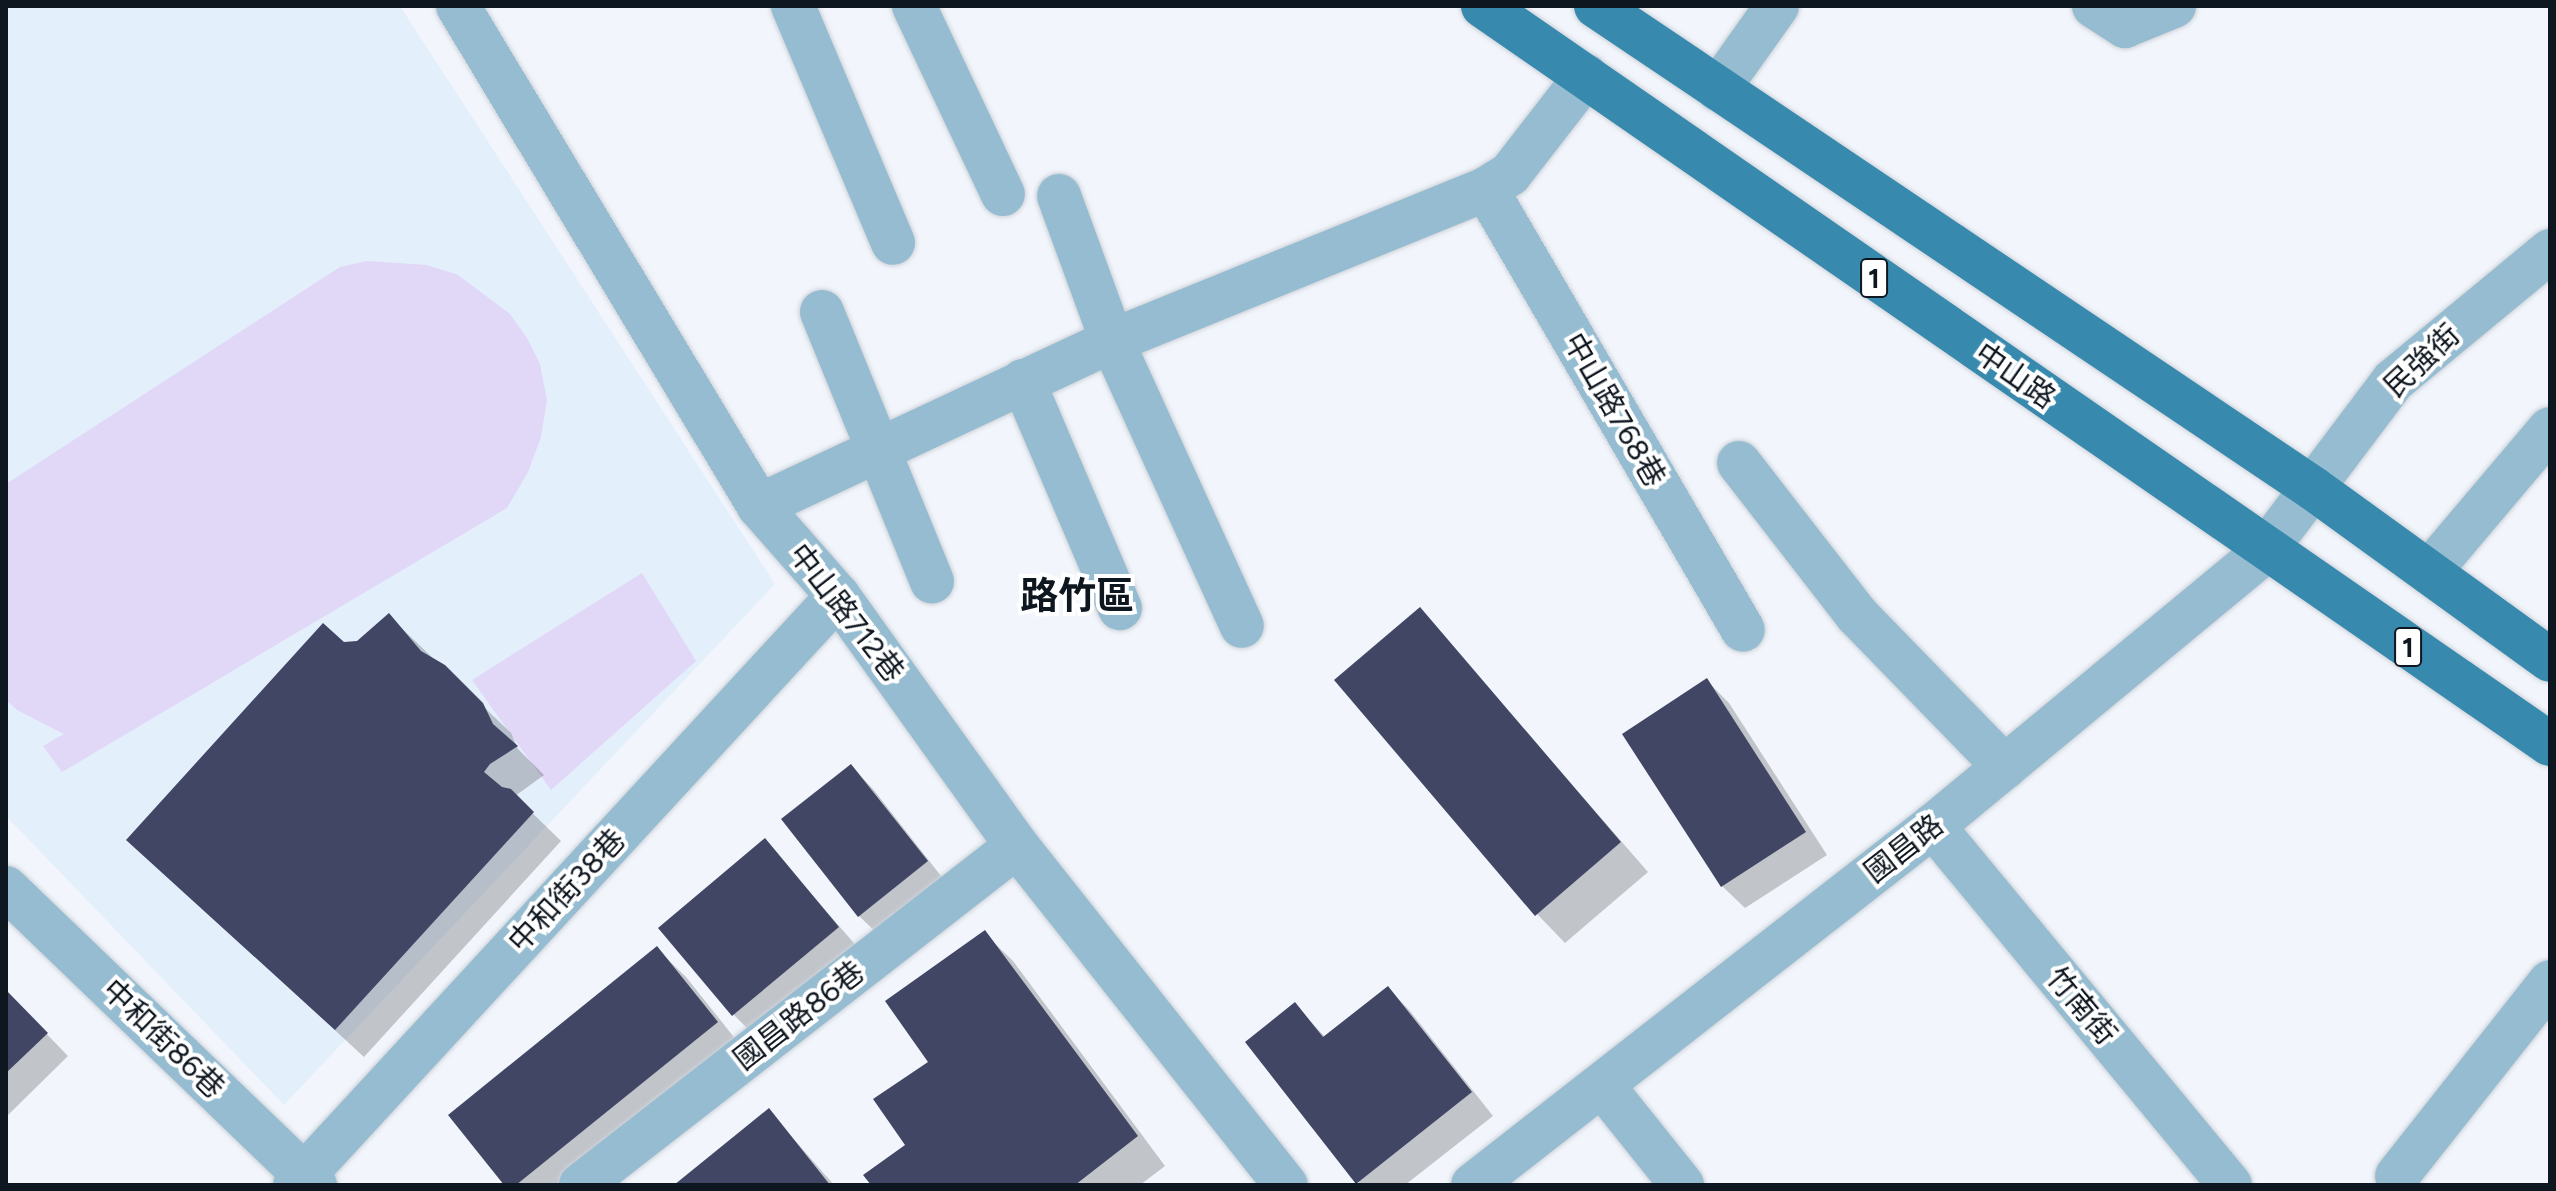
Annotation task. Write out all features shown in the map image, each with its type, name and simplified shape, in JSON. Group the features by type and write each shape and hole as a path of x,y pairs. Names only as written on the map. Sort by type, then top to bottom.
{"main road":[{"name":"中山路","path":"1483,6 2265,551 2550,744"},
{"name":"1","path":"1596,6 2314,489 2548,654"}],"street":[{"name":"中山路712巷","path":"458,6 759,506 838,596 1017,846 1286,1185"},
{"path":"793,6 893,243"},
{"path":"914,6 1003,194"},
{"path":"1718,89 1777,6"},
{"path":"2094,6 2125,26 2166,7"},
{"path":"759,506 1112,341 1486,189 1510,174 1586,76"},
{"name":"中山路768巷","path":"1486,189 1743,630"},
{"path":"1059,196 1112,341 1242,626"},
{"name":"民強街","path":"2314,489 2393,381 2550,251"},
{"path":"822,312 932,581"},
{"path":"1023,381 1120,608"},
{"path":"2429,572 2550,429"},
{"path":"1739,463 1857,615 2005,767"},
{"name":"國昌路","path":"1473,1185 2005,767 2265,551 2314,489"},
{"name":"中和街38巷","path":"305,1182 838,596"},
{"name":"竹南街","path":"1933,826 2230,1185"},
{"name":"國昌路86巷","path":"581,1185 1017,846"},
{"name":"中和街86巷","path":"11,899 305,1182"},
{"path":"2397,1176 2550,982"},
{"path":"1602,1085 1682,1185"}],"shaded area":[{"path":"6,6 400,6 775,584 284,1105 6,816"},
{"path":"367,261 427,265 458,275 510,314 527,338 540,364 547,400 541,437 528,472 507,508 62,772 43,746 64,734 17,710 6,700 6,484 340,267"},
{"path":"642,573 696,661 551,790 472,680"}],"building":[{"path":"1420,607 1621,842 1535,916 1334,680"},
{"path":"389,613 421,651 445,665 483,703 493,724 518,746 490,764 484,772 502,787 511,789 534,812 335,1030 126,840 323,623 344,642 357,641"},
{"path":"1707,678 1806,832 1721,887 1622,734"},
{"path":"851,764 928,861 858,917 781,819"},
{"path":"765,838 839,927 732,1016 658,928"},
{"path":"985,930 1138,1136 1075,1185 871,1185 863,1175 905,1145 873,1099 928,1062 885,1001"},
{"path":"657,946 718,1022 516,1185 504,1185 448,1115"},
{"path":"1388,986 1472,1092 1356,1184 1245,1042 1295,1002 1323,1037"},
{"path":"6,990 48,1033 6,1073"},
{"path":"769,1108 830,1185 674,1185"}],"district":[{"name":"路竹區","path":"1077,597"}]}
